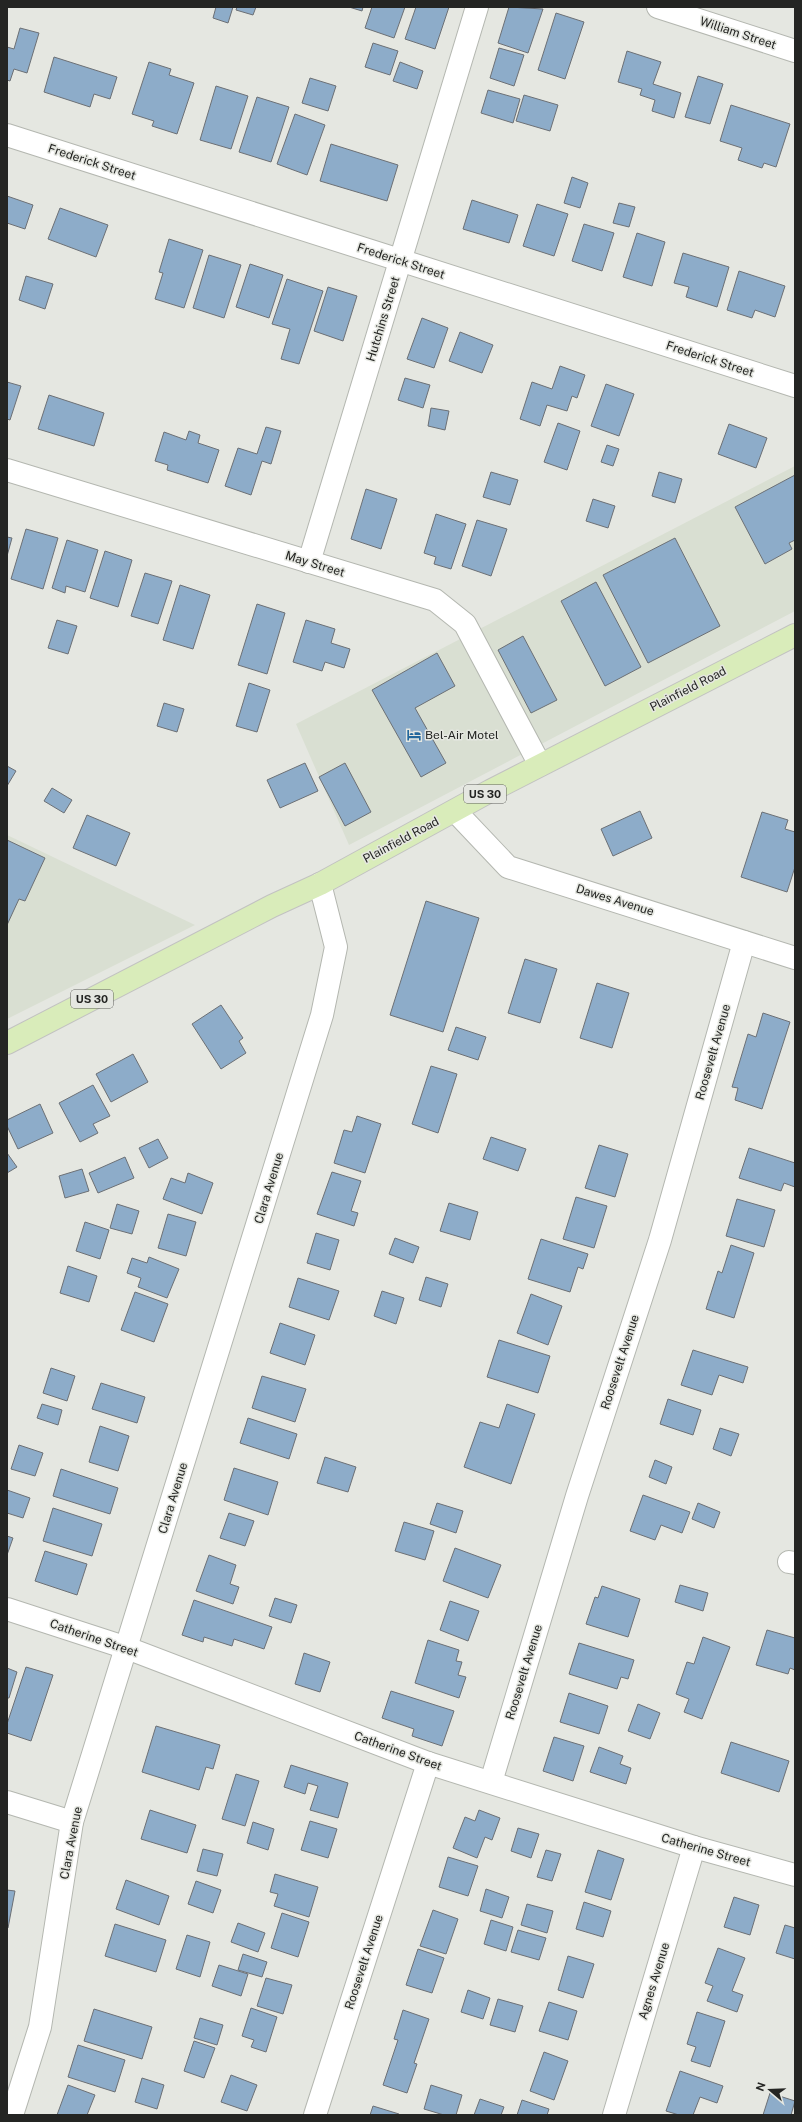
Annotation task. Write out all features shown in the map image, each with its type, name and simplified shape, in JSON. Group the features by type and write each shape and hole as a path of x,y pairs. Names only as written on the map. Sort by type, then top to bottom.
{"main road":[{"name":"Plainfield Road","path":"7,1043 272,906 320,884 415,830 455,811 540,765 795,635"}],"street":[{"name":"Hutchins Street","path":"309,562 402,261 477,7"},
{"name":"William Street","path":"658,7 795,51"},
{"name":"Frederick Street","path":"7,135 795,386"},
{"name":"May Street","path":"7,470 435,600 465,624 540,765"},
{"name":"Dawes Avenue","path":"455,811 508,867 795,958"},
{"name":"Clara Avenue","path":"12,2115 40,2027 72,1822 322,1015 336,947 320,884"},
{"name":"Roosevelt Avenue","path":"491,1782 577,1496 660,1240 744,942"},
{"name":"Catherine Street","path":"7,1609 127,1648 428,1763 694,1847 795,1875"},
{"name":"Roosevelt Avenue","path":"315,2115 428,1763"},
{"path":"7,1802 72,1822"},
{"name":"Agnes Avenue","path":"614,2115 694,1847"}],"shaded area":[{"path":"795,466 795,611 349,845 296,724"},
{"path":"7,835 195,925 7,1019"}],"building":[{"path":"216,7 233,7 228,23 213,18"},
{"path":"237,7 256,7 253,15 236,10"},
{"path":"349,7 363,7 362,11"},
{"path":"372,7 405,7 394,38 365,28"},
{"path":"416,7 449,7 435,49 405,39"},
{"path":"509,7 543,9 528,53 498,43"},
{"path":"556,13 584,22 565,79 538,70"},
{"path":"20,28 39,33 27,73 14,69 10,81 7,80 7,47 14,49"},
{"path":"373,43 398,51 390,75 365,67"},
{"path":"499,48 524,55 514,86 490,78"},
{"path":"627,51 661,62 653,84 681,93 674,118 652,111 655,100 640,95 642,89 618,82"},
{"path":"54,57 117,77 110,99 94,94 90,107 44,92"},
{"path":"149,62 171,69 169,75 194,83 177,134 152,126 154,121 132,114"},
{"path":"400,62 423,71 417,89 393,81"},
{"path":"698,76 723,84 710,124 685,117"},
{"path":"310,78 336,86 328,111 302,103"},
{"path":"216,86 248,96 231,149 200,140"},
{"path":"488,90 520,99 513,123 481,113"},
{"path":"524,95 558,105 550,131 516,121"},
{"path":"257,97 289,107 271,162 239,152"},
{"path":"731,105 790,124 776,167 764,163 762,168 738,160 742,148 720,141"},
{"path":"295,114 325,125 307,175 277,164"},
{"path":"331,144 398,165 387,201 320,181"},
{"path":"572,177 588,183 580,208 564,203"},
{"path":"7,196 33,205 25,229 7,223"},
{"path":"472,200 518,215 509,243 463,229"},
{"path":"619,203 635,207 629,227 613,223"},
{"path":"537,204 568,214 554,256 523,246"},
{"path":"60,208 108,225 96,257 48,239"},
{"path":"584,224 614,233 602,271 572,261"},
{"path":"637,233 665,242 652,286 623,277"},
{"path":"169,239 203,250 184,308 155,299 163,273 159,272"},
{"path":"683,253 729,267 717,307 686,297 689,287 674,283"},
{"path":"209,255 241,265 224,318 193,308"},
{"path":"250,264 283,275 269,318 236,307"},
{"path":"739,271 785,286 775,317 755,310 752,318 727,310"},
{"path":"26,276 53,284 45,309 19,300"},
{"path":"287,279 323,291 299,364 281,359 290,329 272,324"},
{"path":"328,287 357,296 343,341 314,331"},
{"path":"422,318 448,328 434,368 407,359"},
{"path":"460,332 493,345 482,373 449,361"},
{"path":"560,366 585,375 577,398 572,396 567,411 547,405 540,426 520,419 532,382 552,389"},
{"path":"405,378 430,385 423,408 398,400"},
{"path":"7,382 21,386 10,420 7,419"},
{"path":"606,384 634,394 619,436 591,426"},
{"path":"49,395 104,413 94,446 38,429"},
{"path":"431,408 449,411 445,430 428,426"},
{"path":"558,423 580,431 567,470 544,462"},
{"path":"729,424 767,438 756,468 718,454"},
{"path":"266,427 281,431 271,464 262,461 251,495 225,486 238,448 257,454"},
{"path":"189,431 200,435 198,443 219,450 208,483 167,470 168,465 155,461 164,432 186,440"},
{"path":"607,445 619,449 613,466 601,462"},
{"path":"491,472 518,480 510,505 483,497"},
{"path":"659,472 682,479 675,503 652,496"},
{"path":"795,475 795,540 789,543 792,549 765,564 735,507"},
{"path":"366,489 397,499 381,549 351,539"},
{"path":"593,499 615,506 608,528 586,521"},
{"path":"436,514 466,524 451,569 434,564 436,557 424,553"},
{"path":"477,520 507,529 491,576 462,566"},
{"path":"26,529 58,538 43,589 11,579"},
{"path":"7,537 12,538 7,556"},
{"path":"675,538 720,626 648,663 603,575"},
{"path":"67,540 98,550 85,592 66,586 65,593 52,588"},
{"path":"105,551 132,560 118,607 90,598"},
{"path":"145,573 172,581 158,624 131,616"},
{"path":"596,582 641,667 605,686 561,601"},
{"path":"180,585 210,595 193,649 163,640"},
{"path":"257,604 285,613 267,674 238,665"},
{"path":"57,620 77,626 68,654 48,648"},
{"path":"306,620 335,629 331,643 350,649 344,668 325,662 322,671 293,662"},
{"path":"523,636 557,700 531,713 498,650"},
{"name":"Bel-Air Motel","path":"437,653 455,686 415,708 446,763 421,777 372,690"},
{"path":"249,683 270,690 257,732 236,726"},
{"path":"164,703 184,709 177,732 157,726"},
{"path":"305,763 318,791 280,808 267,780"},
{"path":"345,763 371,812 345,826 319,777"},
{"path":"7,766 16,771 7,786"},
{"path":"52,788 72,800 64,813 44,801"},
{"path":"640,811 652,838 613,856 601,829"},
{"path":"762,812 788,820 785,829 795,832 795,867 787,892 741,877"},
{"path":"87,815 130,833 116,866 73,848"},
{"path":"7,840 45,858 25,901 19,899 7,925"},
{"path":"426,901 479,918 443,1032 390,1015"},
{"path":"525,959 557,969 540,1023 508,1013"},
{"path":"597,983 629,993 612,1048 580,1038"},
{"path":"221,1005 243,1038 239,1041 246,1053 221,1069 192,1024"},
{"path":"763,1013 790,1022 762,1109 735,1100 738,1088 732,1087 748,1034 756,1037"},
{"path":"456,1027 486,1037 478,1060 448,1050"},
{"path":"133,1054 148,1082 111,1102 96,1074"},
{"path":"431,1066 457,1074 438,1133 412,1124"},
{"path":"93,1085 110,1116 93,1124 98,1133 80,1142 59,1103"},
{"path":"40,1104 53,1133 18,1149 7,1126 7,1120"},
{"path":"357,1116 381,1124 365,1173 334,1163 344,1130 352,1132"},
{"path":"491,1137 526,1149 518,1171 483,1159"},
{"path":"158,1139 168,1158 149,1168 139,1148"},
{"path":"599,1145 628,1154 615,1197 585,1188"},
{"path":"749,1148 795,1163 795,1187 784,1183 781,1191 739,1178"},
{"path":"7,1153 17,1167 7,1173"},
{"path":"125,1157 134,1178 98,1193 89,1173"},
{"path":"82,1169 89,1191 65,1198 59,1176"},
{"path":"332,1172 361,1181 351,1211 358,1213 354,1226 317,1214"},
{"path":"188,1173 213,1183 202,1214 163,1199 171,1178 185,1183"},
{"path":"576,1197 607,1206 594,1248 563,1239"},
{"path":"737,1199 775,1210 764,1247 726,1236"},
{"path":"449,1203 478,1212 470,1240 440,1231"},
{"path":"117,1204 139,1211 132,1234 110,1228"},
{"path":"168,1214 196,1222 186,1256 158,1248"},
{"path":"85,1222 109,1230 100,1259 76,1251"},
{"path":"316,1233 339,1240 330,1270 307,1263"},
{"path":"395,1238 419,1247 413,1263 389,1254"},
{"path":"541,1239 588,1254 583,1269 578,1267 570,1292 528,1279"},
{"path":"731,1245 754,1253 734,1318 706,1309 718,1271 722,1273"},
{"path":"149,1257 179,1269 167,1298 138,1287 141,1278 127,1273 132,1258 147,1263"},
{"path":"68,1266 97,1276 89,1302 60,1293"},
{"path":"426,1277 448,1284 441,1307 419,1300"},
{"path":"298,1278 339,1291 329,1320 289,1307"},
{"path":"382,1291 404,1298 396,1324 374,1316"},
{"path":"135,1292 168,1304 154,1342 121,1330"},
{"path":"531,1294 562,1306 548,1345 517,1333"},
{"path":"280,1323 315,1335 305,1365 270,1353"},
{"path":"499,1340 550,1356 538,1393 487,1377"},
{"path":"693,1350 748,1367 743,1383 719,1375 712,1395 681,1385"},
{"path":"51,1368 75,1376 67,1401 43,1393"},
{"path":"262,1376 306,1389 295,1422 252,1408"},
{"path":"101,1383 145,1397 137,1423 92,1409"},
{"path":"668,1399 701,1410 693,1435 660,1424"},
{"path":"42,1404 62,1410 58,1425 37,1418"},
{"path":"507,1404 535,1414 511,1484 464,1467 480,1422 499,1428"},
{"path":"248,1418 297,1434 289,1459 240,1443"},
{"path":"100,1426 129,1436 118,1471 89,1462"},
{"path":"720,1428 739,1434 731,1456 713,1449"},
{"path":"19,1445 43,1453 35,1476 11,1469"},
{"path":"325,1457 356,1467 348,1492 317,1483"},
{"path":"655,1460 672,1467 666,1484 649,1477"},
{"path":"234,1468 278,1482 268,1515 224,1500"},
{"path":"61,1469 118,1488 110,1514 53,1496"},
{"path":"7,1490 30,1498 23,1518 7,1513"},
{"path":"643,1495 690,1512 682,1533 661,1525 655,1540 630,1531"},
{"path":"437,1503 463,1511 456,1533 430,1524"},
{"path":"698,1503 720,1512 714,1528 692,1519"},
{"path":"53,1508 102,1524 92,1556 43,1541"},
{"path":"229,1513 254,1521 245,1546 220,1538"},
{"path":"404,1522 434,1531 425,1560 395,1551"},
{"path":"7,1536 13,1538 7,1555"},
{"path":"455,1548 501,1565 488,1598 443,1581"},
{"path":"45,1551 87,1564 77,1595 35,1581"},
{"path":"209,1555 236,1565 230,1584 239,1587 233,1604 196,1591"},
{"path":"680,1585 708,1593 703,1611 675,1602"},
{"path":"602,1586 640,1599 628,1637 586,1624 595,1597 598,1598"},
{"path":"275,1598 297,1605 291,1623 269,1616"},
{"path":"194,1600 272,1627 264,1649 234,1639 232,1646 204,1637 203,1642 182,1635"},
{"path":"450,1601 479,1611 468,1641 440,1630"},
{"path":"767,1630 795,1638 795,1670 790,1668 788,1674 756,1665"},
{"path":"703,1637 730,1647 702,1719 684,1712 689,1699 676,1694 687,1662 694,1664"},
{"path":"428,1640 459,1650 456,1661 462,1662 458,1675 466,1677 459,1698 415,1683"},
{"path":"579,1643 634,1660 628,1679 621,1677 617,1689 569,1674"},
{"path":"304,1653 330,1662 320,1692 295,1684"},
{"path":"26,1667 53,1675 31,1741 7,1733 7,1724"},
{"path":"7,1668 17,1672 9,1698 7,1698"},
{"path":"391,1691 454,1711 442,1746 412,1736 414,1729 382,1718"},
{"path":"569,1693 608,1706 599,1734 560,1722"},
{"path":"638,1704 660,1713 650,1739 628,1731"},
{"path":"156,1726 220,1745 213,1769 206,1767 199,1790 142,1772"},
{"path":"554,1737 584,1746 573,1781 543,1771"},
{"path":"731,1742 789,1761 779,1792 721,1773"},
{"path":"599,1747 623,1756 620,1764 631,1768 626,1784 590,1772"},
{"path":"291,1765 348,1783 338,1818 310,1810 318,1786 308,1783 305,1794 284,1787"},
{"path":"236,1774 259,1781 245,1826 222,1819"},
{"path":"150,1810 196,1825 187,1853 141,1839"},
{"path":"479,1810 500,1818 492,1840 485,1837 477,1858 453,1848 465,1817 475,1821"},
{"path":"310,1821 337,1829 328,1858 301,1850"},
{"path":"253,1822 274,1829 268,1850 247,1843"},
{"path":"518,1828 539,1834 531,1858 511,1851"},
{"path":"203,1849 223,1854 217,1876 197,1871"},
{"path":"546,1850 561,1854 552,1881 537,1877"},
{"path":"598,1850 624,1859 611,1900 585,1892"},
{"path":"448,1857 478,1866 468,1896 439,1887"},
{"path":"275,1874 318,1887 309,1917 274,1906 278,1894 270,1892"},
{"path":"126,1880 169,1896 159,1925 116,1909"},
{"path":"196,1881 221,1890 213,1913 188,1904"},
{"path":"486,1889 509,1897 502,1918 480,1911"},
{"path":"7,1890 15,1891 8,1928 7,1928"},
{"path":"734,1897 759,1905 750,1935 724,1927"},
{"path":"584,1902 611,1911 603,1937 576,1929"},
{"path":"527,1904 553,1911 547,1933 521,1925"},
{"path":"433,1910 458,1919 446,1954 420,1946"},
{"path":"282,1913 309,1922 298,1957 271,1948"},
{"path":"491,1920 513,1927 506,1951 484,1944"},
{"path":"238,1923 265,1933 258,1952 231,1942"},
{"path":"115,1924 166,1940 156,1972 105,1956"},
{"path":"785,1925 795,1928 795,1959 776,1953"},
{"path":"518,1930 546,1938 539,1960 511,1952"},
{"path":"187,1935 210,1942 200,1977 176,1969"},
{"path":"718,1948 745,1958 732,1991 743,1995 737,2012 707,2001 713,1986 705,1983"},
{"path":"418,1949 444,1958 432,1993 406,1985"},
{"path":"243,1954 267,1962 262,1977 238,1970"},
{"path":"568,1956 594,1964 583,1998 558,1990"},
{"path":"219,1965 248,1974 241,1996 212,1986"},
{"path":"266,1978 292,1985 283,2014 257,2006"},
{"path":"468,1990 490,1998 483,2019 461,2012"},
{"path":"498,1999 523,2006 515,2032 490,2025"},
{"path":"549,2002 577,2011 568,2040 539,2031"},
{"path":"251,2008 277,2017 266,2052 251,2047 254,2040 242,2036"},
{"path":"94,2009 152,2027 142,2059 84,2041"},
{"path":"403,2010 429,2019 414,2063 417,2064 407,2093 383,2085 398,2040 394,2039"},
{"path":"697,2012 725,2021 710,2067 691,2061 696,2047 687,2044"},
{"path":"200,2018 223,2025 217,2045 194,2038"},
{"path":"194,2041 215,2048 204,2078 184,2071"},
{"path":"78,2045 125,2060 115,2092 68,2077"},
{"path":"544,2052 568,2061 554,2100 530,2091"},
{"path":"680,2071 723,2086 717,2103 700,2097 693,2115 679,2115 666,2111"},
{"path":"231,2075 257,2085 247,2111 221,2102"},
{"path":"142,2078 164,2085 157,2109 135,2102"},
{"path":"68,2085 95,2095 87,2115 57,2115"},
{"path":"431,2085 462,2095 456,2115 444,2115 424,2109"},
{"path":"770,2093 795,2101 791,2115 763,2115"},
{"path":"480,2099 504,2107 501,2115 474,2115"},
{"path":"522,2100 549,2109 547,2115 517,2115"},
{"path":"373,2106 399,2114 399,2115 370,2115"}],"place":[{"name":"Bel-Air Motel","path":"414,735"}]}
